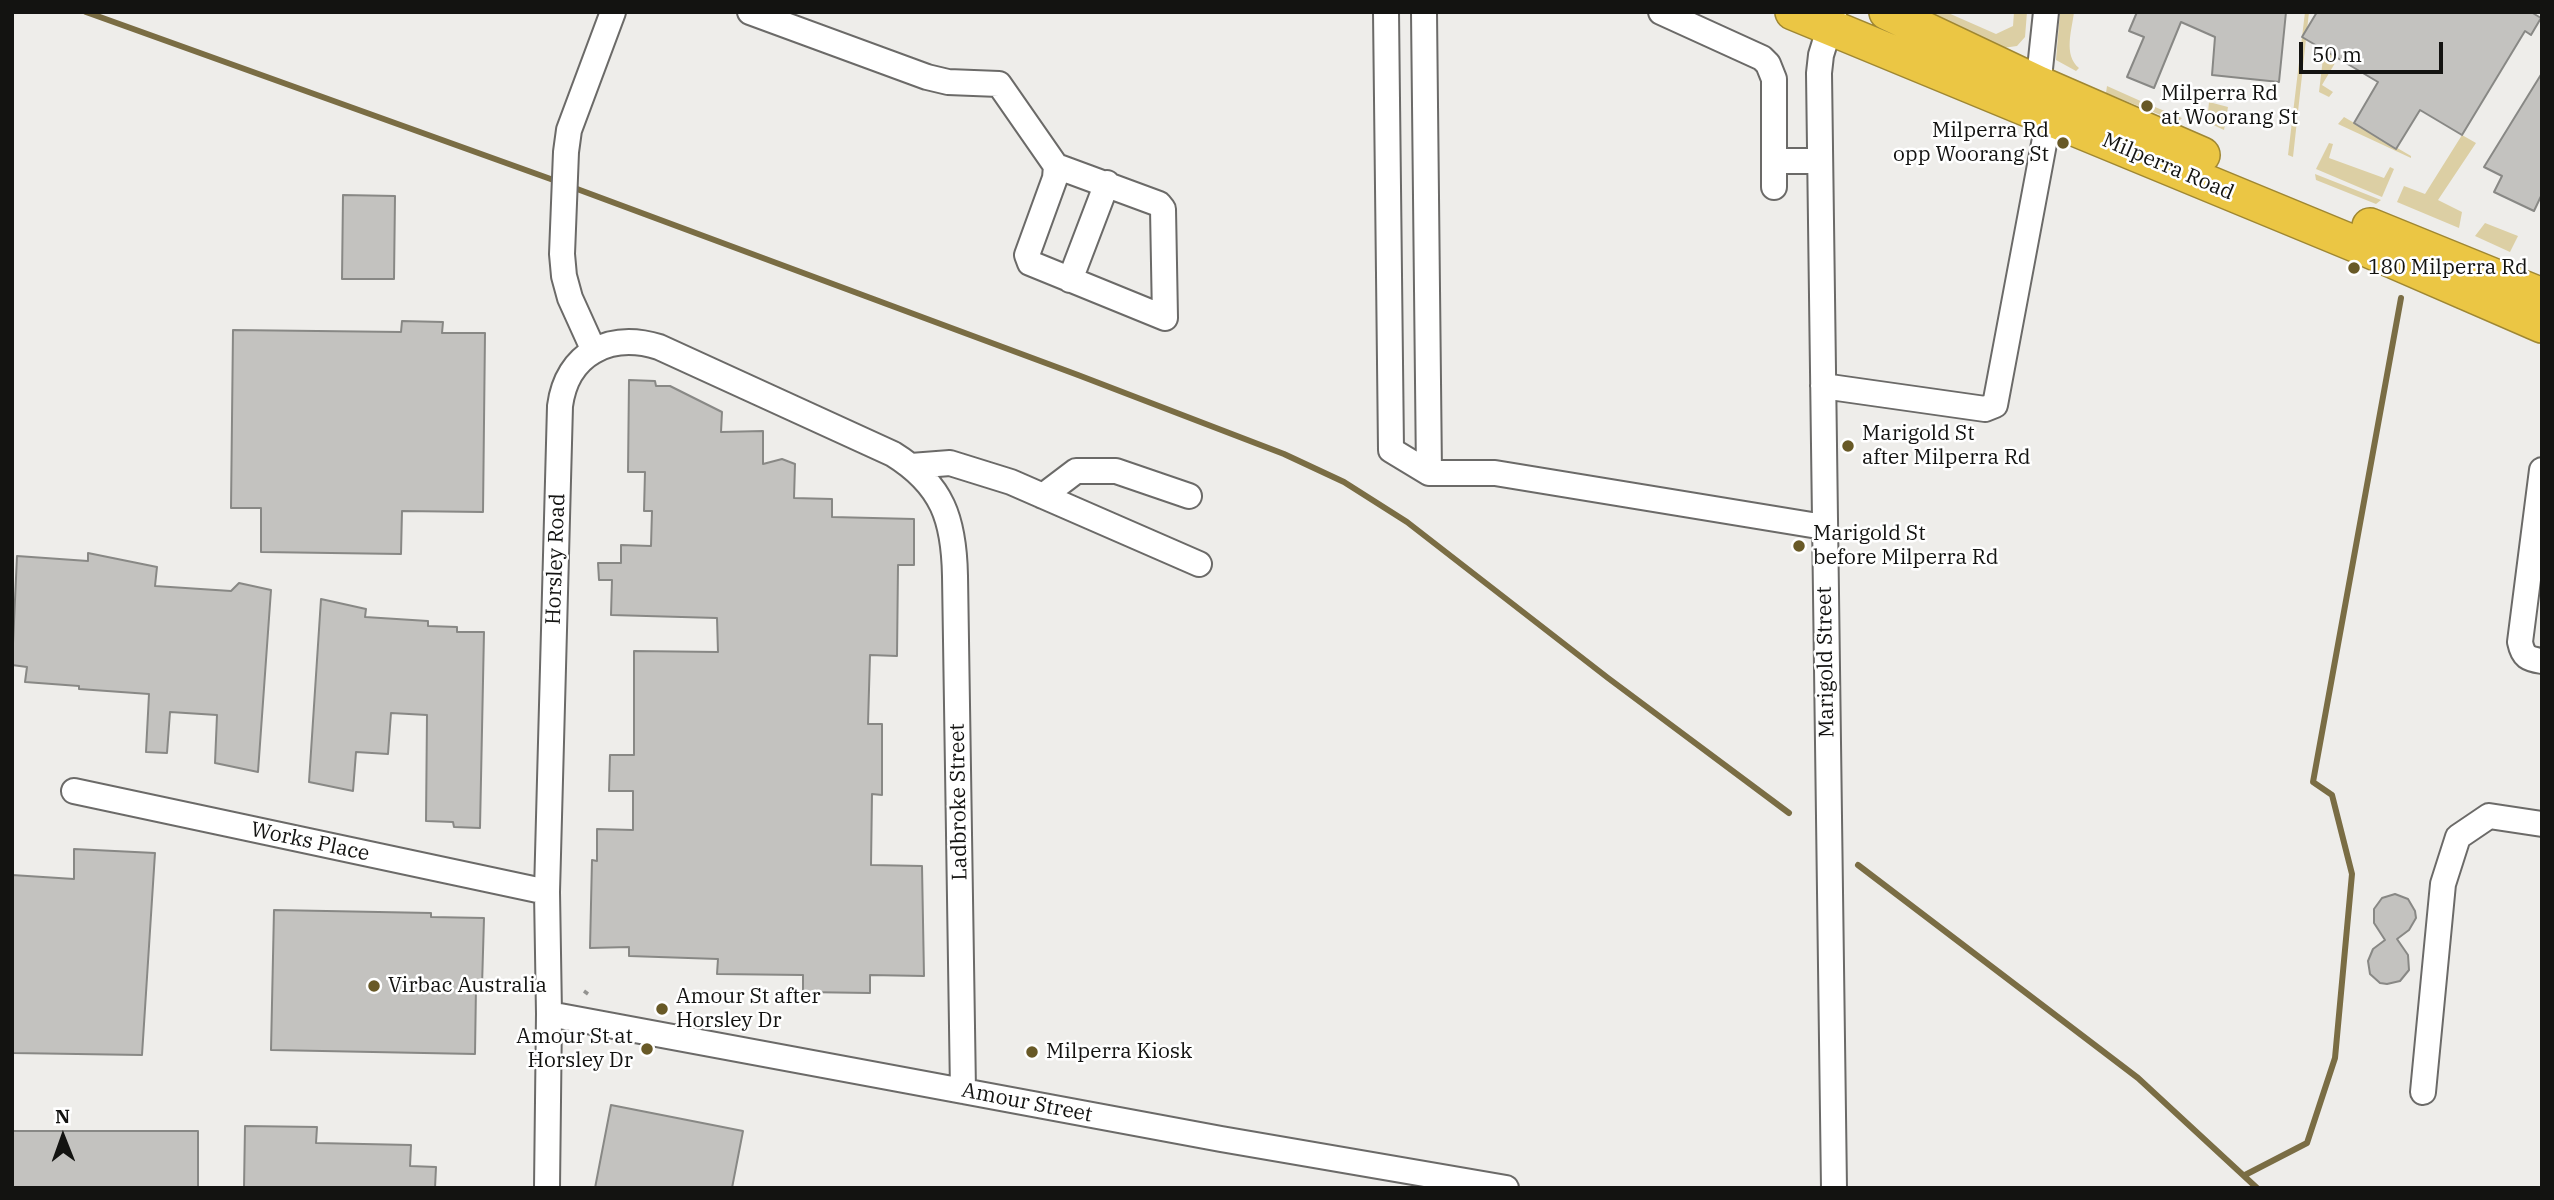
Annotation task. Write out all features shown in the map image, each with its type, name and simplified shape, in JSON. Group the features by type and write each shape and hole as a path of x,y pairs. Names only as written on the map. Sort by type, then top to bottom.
{"highway":[{"name":"Milperra Road","path":"1793,12 1832,20 1867,41 2295,195 2542,296"},
{"name":"Milperra Road","path":"1887,12 2041,104 2542,326"}],"street":[{"path":"594,351 570,298 564,276 566,152 569,130 613,12"},
{"path":"750,12 927,77 973,84 999,84 1056,166 1107,183 1159,204 1163,209 1165,318 1030,263 1027,255 1055,178 1056,166"},
{"path":"1386,12 1390,443 1395,454 1429,472 1495,473 1824,527"},
{"path":"1424,12 1429,472"},
{"path":"1661,12 1762,58 1768,64 1774,79 1774,187"},
{"path":"1823,386 1985,409 1995,405 2041,104 2046,12"},
{"name":"Marigold Street","path":"1832,20 1821,55 1819,73 1834,1188"},
{"path":"1774,160 1820,161"},
{"path":"1070,280 1107,183"},
{"name":"Horsley Road","path":"547,1188 547,892 560,406 570,372 577,363 594,351 627,342 659,347 870,443 911,466 939,497 947,514"},
{"path":"911,466 950,463 1011,482 1199,564"},
{"path":"2542,470 2520,642 2522,653 2529,659 2542,661"},
{"path":"1042,496 1076,471 1116,471 1189,496"},
{"name":"Ladbroke Street","path":"947,514 952,533 955,576 963,1091"},
{"name":"Works Place","path":"74,791 547,892"},
{"path":"2423,1092 2443,884 2458,837 2489,816 2542,824"},
{"name":"Amour Street","path":"549,1014 1311,1156 1506,1188"}],"shaded area":[{"path":"1915,12 1946,12 1996,34 2013,26 2014,12 2027,12 2025,37 2017,46 2003,48"},
{"path":"2060,12 2074,12 2070,49 2074,63 2079,68 2076,71 2056,60"},
{"path":"2305,12 2309,12 2293,157 2288,155"},
{"path":"2324,50 2338,58 2322,85 2333,92 2329,97 2319,92"},
{"path":"2107,86 2145,103 2144,106 2148,108 2150,105 2182,118 2178,122 2106,93"},
{"path":"2209,102 2228,107 2224,130 2207,122"},
{"path":"2344,117 2411,156 2411,158 2338,124"},
{"path":"2462,135 2476,143 2438,200 2462,212 2459,228 2397,202 2404,186 2425,194"},
{"path":"2329,143 2333,144 2329,158 2384,178 2390,167 2394,169 2382,197 2316,169"},
{"path":"2315,174 2381,200 2376,204 2316,180"},
{"path":"2485,223 2518,236 2510,252 2475,236"}],"building":[{"path":"2137,12 2286,12 2279,82 2212,75 2215,37 2181,22 2154,88 2127,77 2144,37 2129,31"},
{"path":"2317,12 2531,12 2541,18 2531,35 2525,31 2462,135 2420,110 2396,149 2354,123 2378,82 2302,37"},
{"path":"2542,73 2542,194 2534,211 2494,192 2502,176 2484,167"},
{"path":"343,195 395,196 394,279 342,279"},
{"path":"402,321 443,322 442,333 485,333 483,512 402,511 401,554 261,552 261,508 231,508 233,330 401,332"},
{"path":"629,380 655,381 656,386 670,386 722,412 721,432 763,431 763,464 782,459 795,464 794,498 832,499 832,517 914,519 914,565 898,565 897,656 870,655 868,724 882,724 882,795 872,794 871,865 922,866 924,976 870,975 870,993 803,992 803,975 717,974 718,959 629,956 629,947 590,948 592,860 597,861 597,829 633,830 633,791 609,791 610,755 634,755 634,651 718,652 717,618 611,615 612,580 599,580 598,563 621,563 621,545 651,546 652,511 644,511 645,472 628,472"},
{"path":"88,553 157,567 155,586 231,591 239,583 271,590 258,772 215,763 217,715 170,712 167,753 146,752 149,694 25,682 27,667 12,665 17,556 88,561"},
{"path":"321,599 366,609 365,617 428,621 428,626 457,627 457,632 484,632 480,828 454,827 453,822 426,821 427,715 391,713 388,754 356,752 353,791 309,782"},
{"path":"74,849 155,853 142,1055 12,1053 12,875 74,879"},
{"path":"2395,894 2408,899 2416,918 2409,930 2397,939 2408,955 2409,970 2400,981 2387,984 2380,983 2370,974 2368,961 2373,949 2385,940 2374,923 2374,909 2382,898"},
{"path":"274,910 431,913 431,917 484,918 482,986 476,986 475,1054 271,1050"},
{"path":"611,1105 743,1131 732,1188 595,1188"},
{"path":"245,1126 317,1127 316,1143 411,1145 410,1166 436,1167 435,1188 244,1188"},
{"path":"12,1131 198,1131 198,1188 12,1188"}],"waterway":[{"path":"86,12 559,182"},
{"path":"569,186 1078,375 1284,454 1344,482 1407,522 1608,678 1789,813"},
{"path":"2245,1175 2307,1143 2335,1058 2352,874 2332,795 2313,782 2401,298"},
{"path":"1858,865 2138,1078 2257,1188"}],"place":[{"name":"Milperra Rd at Woorang St","path":"2147,106"},
{"name":"Milperra Rd opp Woorang St","path":"2063,143"},
{"name":"180 Milperra Rd","path":"2354,268"},
{"name":"Marigold St after Milperra Rd","path":"1848,446"},
{"name":"Marigold St before Milperra Rd","path":"1799,546"},
{"name":"Virbac Australia","path":"374,986"},
{"name":"Amour St after Horsley Dr","path":"662,1009"},
{"name":"Amour St at Horsley Dr","path":"647,1049"},
{"name":"Milperra Kiosk","path":"1032,1052"}]}
